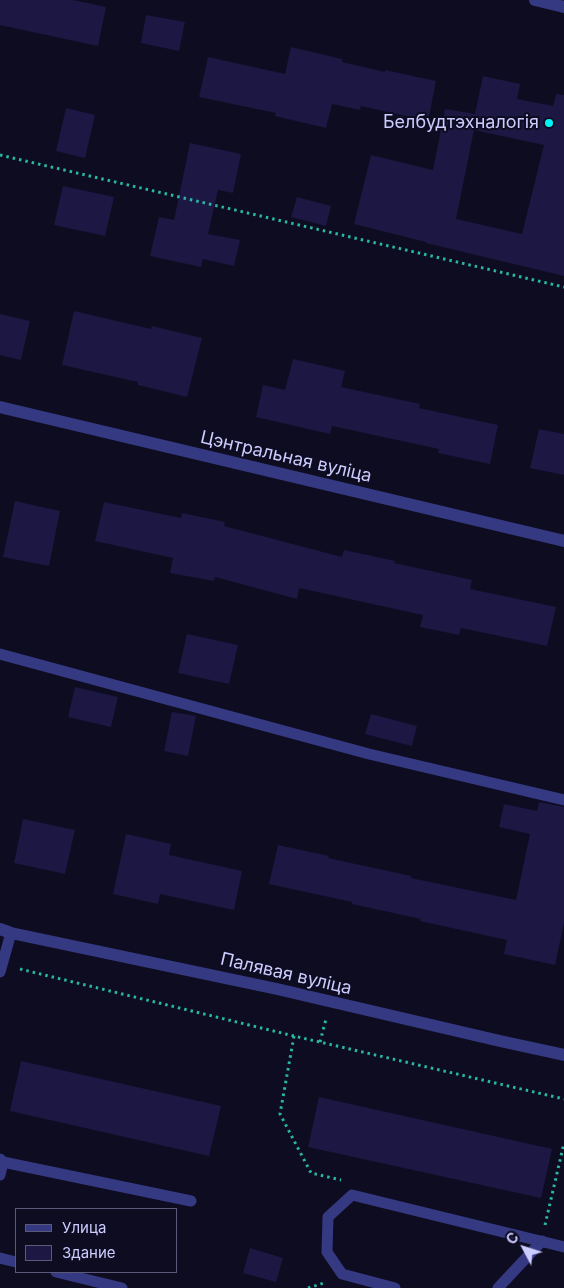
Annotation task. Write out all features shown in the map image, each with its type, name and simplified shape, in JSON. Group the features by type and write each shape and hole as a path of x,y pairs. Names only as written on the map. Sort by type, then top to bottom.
{"street":[{"path":"535,0 564,7"},
{"name":"Цэнтральная вуліца","path":"0,407 564,541"},
{"name":"Палявая вуліца","path":"6,931 277,989 500,1042 564,1055"}],"lane":[{"path":"0,654 369,754 564,800"},
{"path":"1,968 6,931"},
{"path":"0,1175 2,1161 191,1201"},
{"path":"395,1288 342,1274 327,1252 328,1217 352,1195 543,1236 564,1247"},
{"path":"498,1288 543,1236"},
{"path":"0,1258 15,1262"},
{"path":"60,1273 122,1288"}],"path":[{"path":"0,155 564,287"},
{"path":"1,968 564,1099"},
{"path":"294,1036 280,1114 311,1173 344,1180"},
{"path":"543,1236 564,1143"}],"building":[{"path":"0,0 73,0 106,7 98,46 0,25"},
{"path":"146,15 185,22 179,51 141,43"},
{"path":"291,47 342,59 342,62 436,81 428,121 361,106 360,110 332,104 326,128 275,116 276,113 199,97 208,57 285,74"},
{"path":"483,76 520,84 517,99 553,106 556,94 564,95 564,276 354,224 371,155 433,170 445,109 475,114","holes":["474,130 544,145 522,234 456,219"]},
{"path":"66,108 95,115 85,158 56,151"},
{"path":"190,143 241,154 233,193 218,190 208,234 240,240 234,266 203,259 201,267 150,256 159,217 174,220"},
{"path":"63,186 114,197 105,236 54,225"},
{"path":"297,197 331,206 326,226 291,217"},
{"path":"74,311 151,329 152,326 202,338 187,397 138,385 138,382 62,365"},
{"path":"0,314 30,321 21,360 0,355"},
{"path":"293,359 345,371 341,387 420,404 419,408 498,425 490,464 438,453 439,449 332,426 330,434 256,417 263,385 285,390"},
{"path":"539,429 564,434 564,475 530,468"},
{"path":"15,501 60,511 49,566 3,557"},
{"path":"104,502 181,518 182,513 225,522 224,526 342,557 344,550 395,561 394,563 472,580 470,589 556,607 547,646 461,628 459,635 420,627 423,615 299,588 297,599 215,577 214,581 170,573 173,558 95,541"},
{"path":"187,634 238,645 229,684 178,673"},
{"path":"75,687 118,697 111,727 68,717"},
{"path":"172,712 196,716 188,756 164,751"},
{"path":"371,714 417,726 412,746 365,734"},
{"path":"539,802 564,807 564,923 555,965 504,954 507,940 269,884 278,845 411,876 411,878 516,900 530,834 499,827 504,804 537,811"},
{"path":"23,819 75,830 65,874 14,863"},
{"path":"126,834 171,844 169,855 242,871 234,910 160,894 158,904 113,894"},
{"path":"21,1061 221,1106 209,1156 10,1111"},
{"path":"319,1097 552,1149 541,1198 308,1147"},
{"path":"250,1248 283,1258 276,1282 243,1273"}],"place":[{"name":"Белбудтэхналогія","path":"549,123"}]}
